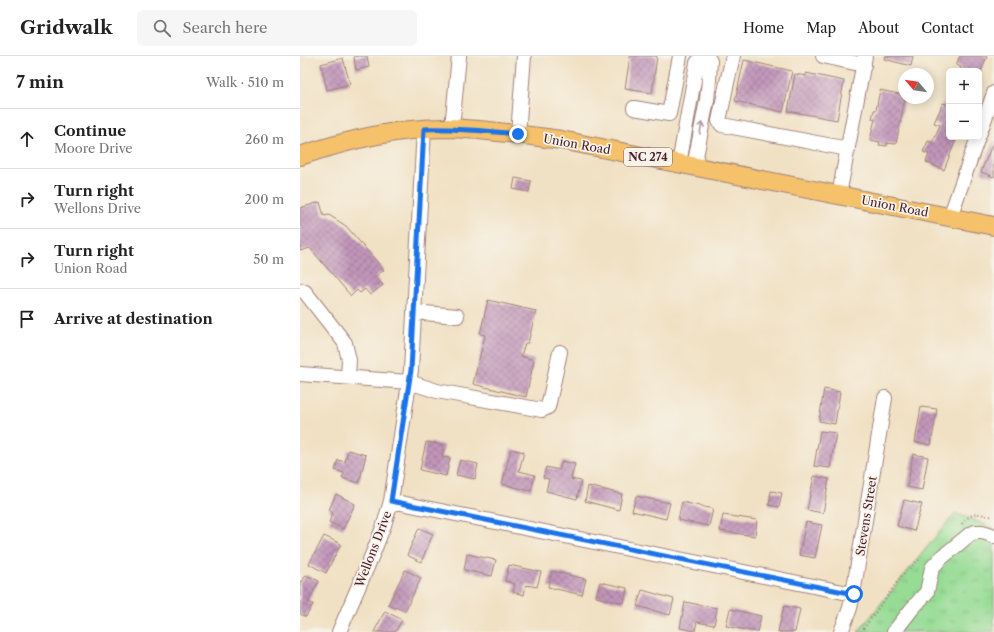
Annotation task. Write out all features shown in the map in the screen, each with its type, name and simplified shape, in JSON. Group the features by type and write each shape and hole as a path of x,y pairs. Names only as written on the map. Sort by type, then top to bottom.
{"main road":[{"name":"Union Road","path":"300,156 355,140 383,134 424,129 472,129 561,140 994,226"}],"street":[{"path":"452,128 459,56"},
{"path":"518,134 524,56"},
{"path":"634,108 669,114 680,56"},
{"path":"687,165 697,63 702,56"},
{"path":"687,165 707,100 710,61 707,56"},
{"path":"823,56 864,60 839,195"},
{"path":"729,57 726,87 719,121 722,126 848,149"},
{"path":"982,127 994,93"},
{"name":"Wellons Drive","path":"339,632 373,553 384,525 391,501 411,370 424,129"},
{"path":"950,217 978,140"},
{"path":"300,290 305,292 345,343 349,360 348,377"},
{"path":"414,312 457,316"},
{"path":"300,374 409,382 437,391 542,410 548,407 560,352"},
{"name":"Stevens Street","path":"841,632 854,594 885,398"},
{"path":"391,501 854,594"},
{"path":"894,632 927,592 932,568 940,559 968,535 975,532 982,532 994,536"}],"green space":[{"path":"955,513 994,528 994,632 858,632"}],"building":[{"path":"367,56 369,67 356,70 354,57"},
{"path":"630,56 657,56 652,93 625,89"},
{"path":"885,56 913,56 911,66 884,59"},
{"path":"960,56 987,56 982,68 961,68 956,65"},
{"path":"343,58 350,84 327,90 321,64"},
{"path":"744,60 792,71 783,112 735,101"},
{"path":"806,73 844,81 837,120 788,111 795,74 806,76"},
{"path":"880,90 898,94 898,104 904,104 896,144 887,143 887,146 879,145 880,142 870,140 875,119 872,119 874,110 876,110"},
{"path":"943,103 946,104 946,140 956,140 944,170 926,162 929,154 923,152 928,141 932,143 940,125 934,123"},
{"path":"994,140 994,177 981,172"},
{"path":"515,178 531,181 529,192 513,189"},
{"path":"320,202 324,216 329,215 346,226 384,270 375,277 383,285 370,295 365,289 360,293 357,290 351,296 310,248 300,251 300,208"},
{"path":"488,300 536,311 528,343 525,343 521,356 534,360 526,397 473,384 485,335 480,334"},
{"path":"824,389 840,392 835,424 819,421"},
{"path":"921,407 937,409 931,445 915,442"},
{"path":"820,431 836,433 830,468 814,466"},
{"path":"426,442 444,445 442,457 450,458 446,476 420,470"},
{"path":"511,449 524,452 519,471 535,475 531,491 502,484"},
{"path":"348,450 366,455 359,483 342,478 344,473 335,470 338,460 345,462"},
{"path":"913,454 928,457 922,490 907,487"},
{"path":"460,460 478,464 475,479 456,475"},
{"path":"562,461 575,464 571,479 581,481 577,499 546,491 549,479 543,478 546,467 559,470"},
{"path":"814,476 829,479 823,513 807,510"},
{"path":"588,486 622,494 619,510 585,501"},
{"path":"771,491 782,493 779,507 769,505"},
{"path":"336,494 355,504 343,529 329,522 333,513 329,510"},
{"path":"636,496 670,503 666,519 632,511"},
{"path":"904,500 922,504 914,531 897,526"},
{"path":"682,502 713,509 709,526 678,520"},
{"path":"723,515 757,520 755,536 720,531"},
{"path":"806,522 822,525 815,558 799,555"},
{"path":"419,528 433,534 421,562 407,555"},
{"path":"324,536 341,544 326,573 309,564"},
{"path":"467,554 496,560 492,576 464,570"},
{"path":"509,565 541,572 537,587 526,585 524,595 513,592 515,584 505,581"},
{"path":"405,570 421,578 405,611 396,606 395,608 388,605"},
{"path":"552,571 586,579 582,595 548,587"},
{"path":"306,575 319,581 308,602 313,604 306,617 300,614 300,581 302,582"},
{"path":"600,582 627,588 624,603 596,597"},
{"path":"642,590 674,599 670,615 637,606"},
{"path":"685,602 717,608 714,625 697,622 695,631 680,628"},
{"path":"784,606 800,609 795,632 778,632"},
{"path":"730,609 761,616 757,632 726,626"},
{"path":"385,611 402,620 395,632 374,632"}],"route":[{"path":"518,134 472,129 424,129 411,370 391,501 854,594"}]}
